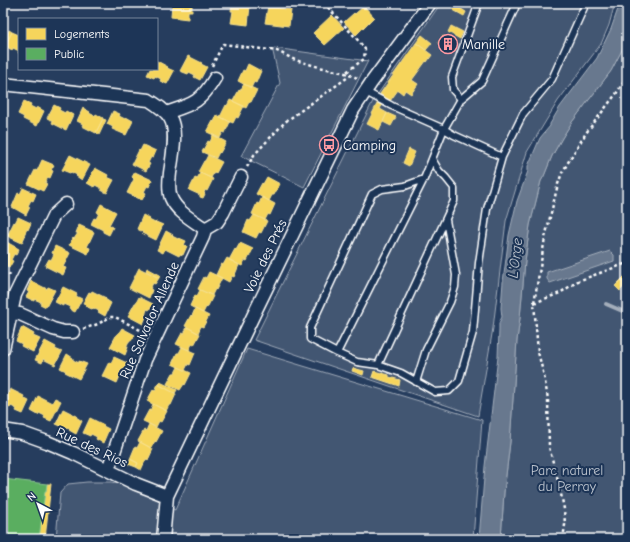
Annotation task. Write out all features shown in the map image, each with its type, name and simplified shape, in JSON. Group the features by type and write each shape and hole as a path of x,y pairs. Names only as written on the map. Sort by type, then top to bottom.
{"street":[{"name":"Voie des Prés","path":"163,539 167,496 353,110 430,3"},
{"path":"166,113 197,101 208,90 215,78"},
{"path":"3,84 149,100 161,108 171,119 174,131 169,186 171,198 186,216 205,229 217,222 241,177"},
{"path":"3,349 15,295 54,215 66,204"},
{"name":"Rue Salvador Allende","path":"108,470 145,360 203,237 205,229"},
{"path":"11,313 20,314 53,329 64,332 73,332"},
{"name":"Rue des Rios","path":"3,430 22,433 47,442 136,484 167,496"}],"lane":[{"path":"461,99 453,90 452,77 479,3"},
{"path":"337,353 424,179 444,128 461,99 482,81 515,8 514,3"},
{"path":"424,179 406,186 382,189 372,194 310,328 310,339 357,362 378,365 401,373 435,392 449,391 459,381 473,332 487,209 502,157 524,114 552,79 586,3"},
{"path":"366,92 392,106 444,128 459,138 502,157"},
{"path":"378,365 454,201 454,188 439,171 432,159"},
{"path":"416,382 426,350 450,302 455,287 456,275 446,220"}],"path":[{"path":"324,3 365,49 364,59 345,73"},
{"path":"215,78 210,71 223,44 277,51 295,60 355,77"},
{"path":"241,177 254,155 285,122 351,75"},
{"path":"562,539 565,525 564,509 549,447 548,399 538,352 534,303 545,238 558,184 570,158 586,133 627,77"},
{"path":"534,303 560,293 578,281 627,263"},
{"path":"73,332 98,324 110,317 115,317 155,337"}],"green space":[{"path":"441,3 615,3 609,25 601,44 558,101 527,152 506,221 493,328 478,416 254,340 373,101"},
{"name":"Parc naturel du Perray","path":"627,38 627,539 501,539 525,261 530,225 541,181 562,138 572,122 611,71"},
{"path":"274,48 368,61 304,187 241,156 280,83 273,52"},
{"path":"247,349 482,420 473,539 56,539 60,493 68,484 111,482 135,487 175,510"}],"water":[{"name":"L'Orge","path":"620,3 627,3 627,38 622,50 611,71 572,122 562,138 541,181 530,225 525,261 501,539 479,539 485,466 498,357 499,323 502,317 501,308 503,282 509,235 517,201 528,171 528,166 540,138 550,126 560,107 597,58 611,29"},
{"path":"610,251 614,255 614,261 550,283 547,279 547,272"}],"building: Logements":[{"path":"172,3 192,3 192,11 188,11 188,19 171,17"},
{"path":"232,3 250,6 248,25 231,23 233,11 231,11"},
{"path":"455,5 466,12 464,16 453,10"},
{"path":"268,6 291,10 289,26 265,23"},
{"path":"364,6 374,17 356,35 344,22"},
{"path":"332,15 344,28 325,45 313,33"},
{"path":"451,26 463,32 460,39 448,32"},
{"path":"9,30 12,32 5,46 3,46 3,42"},
{"path":"12,32 18,35 18,50 13,48 12,50 5,46"},
{"path":"422,35 432,43 426,50 416,43"},
{"name":"Manille","path":"443,36 457,45 452,52 438,43"},
{"path":"416,43 432,55 412,80 418,84 411,94 405,90 403,94 398,90 390,101 380,94"},
{"path":"188,56 207,67 200,80 189,72 188,74 180,71"},
{"path":"158,62 174,71 167,84 160,81 161,79 155,76 154,78 147,75 150,70 158,70"},
{"path":"248,64 261,71 256,83 254,82 251,88 238,81 243,70 245,71"},
{"path":"244,84 257,90 246,108 233,101"},
{"path":"230,100 244,106 238,118 236,117 233,123 220,117"},
{"path":"24,101 31,104 30,106 36,109 37,107 44,111 37,126 23,119 24,117 18,114"},
{"path":"378,102 382,105 380,109 387,113 379,130 367,124"},
{"path":"54,105 60,108 59,110 65,113 66,111 73,115 66,130 52,123 53,121 47,118"},
{"path":"83,108 95,116 96,114 103,118 96,133 82,126 83,124 77,121"},
{"path":"113,111 120,114 119,116 125,119 126,117 133,121 126,135 112,129 113,127 107,124"},
{"path":"387,113 396,117 391,126 383,122"},
{"path":"217,115 230,122 225,133 223,132 220,138 207,132"},
{"path":"103,119 106,120 99,135 96,132"},
{"path":"213,135 226,142 216,158 202,152 208,141 210,142"},
{"path":"143,145 156,151 153,158 151,157 148,163 150,164 146,171 132,164"},
{"path":"409,149 415,152 409,166 403,163"},
{"path":"70,155 90,165 82,180 71,172 62,170"},
{"path":"208,155 222,162 216,173 214,172 211,178 198,172"},
{"path":"42,160 54,165 51,170 53,171 50,178 48,177 45,183 47,184 43,191 28,184 35,170 37,171"},
{"path":"95,168 108,175 107,177 114,180 107,193 95,185 94,187 87,183"},
{"path":"135,172 152,180 149,187 147,186 144,192 146,193 142,200 127,193 134,179 132,177"},
{"path":"200,173 213,179 207,191 205,190 203,198 189,190 195,178 197,179"},
{"path":"267,177 280,184 269,201 256,194"},
{"path":"23,188 36,194 33,201 31,200 28,206 30,207 26,215 12,207 18,193 20,194"},
{"path":"262,197 275,204 270,215 268,214 265,220 252,214 257,203 259,204"},
{"path":"101,204 116,212 109,225 113,227 109,235 91,224 99,213 97,212"},
{"path":"143,215 155,223 156,222 163,225 156,240 137,229"},
{"path":"254,215 267,221 261,233 259,232 256,238 243,232 248,220 250,221"},
{"path":"18,217 31,223 24,235 25,236 22,243 7,236"},
{"path":"79,225 94,232 87,247 90,248 88,254 69,245 78,233 76,233"},
{"path":"166,231 178,239 179,238 186,241 184,245 187,246 183,255 180,254 179,256 165,249 163,253 157,250"},
{"path":"3,240 19,249 16,255 14,254 11,260 13,261 9,268 3,265"},
{"path":"240,243 253,249 247,261 245,260 242,266 229,260"},
{"path":"55,246 70,253 63,267 66,268 63,275 45,266 54,254 52,253"},
{"path":"227,258 239,265 234,277 232,276 229,282 216,275 221,264 223,265"},
{"path":"139,268 159,278 155,284 153,283 150,289 152,290 149,298 129,288"},
{"path":"147,268 160,275 159,278 146,271"},
{"path":"209,272 222,278 212,295 198,289 204,277 206,278"},
{"path":"626,275 627,283 620,291 615,286"},
{"path":"31,281 47,289 48,287 55,290 46,307 40,304 41,302 34,299 34,301 26,297 29,292 27,291"},
{"path":"63,287 77,294 76,296 82,299 75,312 69,309 70,307 63,304 63,306 55,302"},
{"path":"200,290 213,296 203,313 190,306 195,295 197,296"},
{"path":"92,291 106,298 105,299 111,303 105,316 93,308 92,309 85,306 86,304 83,303 89,292 91,293"},
{"path":"139,297 153,304 149,310 147,309 143,324 128,316"},
{"path":"195,309 209,316 203,327 201,326 198,333 185,326"},
{"path":"22,327 34,334 33,336 40,339 33,352 21,346 22,344 16,341"},
{"path":"187,327 200,334 194,345 192,344 189,350 176,344 182,333 184,334"},
{"path":"122,328 135,335 126,347 128,347 125,355 110,347"},
{"path":"45,341 56,347 55,349 62,352 55,365 43,359 42,363 35,360"},
{"path":"182,347 195,353 190,365 188,364 185,370 172,364 177,353 179,353"},
{"path":"67,354 79,363 79,361 87,364 79,379 60,368"},
{"path":"114,357 127,363 119,375 120,376 117,383 102,376 109,362 111,363"},
{"path":"178,367 191,373 185,385 184,384 180,390 167,384"},
{"path":"353,368 364,371 363,375 352,371"},
{"path":"374,371 400,380 399,386 372,377"},
{"path":"160,382 177,390 175,393 159,385"},
{"path":"158,384 176,394 171,405 169,405 166,411 147,401 153,390 155,391"},
{"path":"10,389 24,396 23,398 29,401 23,414 16,411 17,409 11,406 10,408 3,404"},
{"path":"38,396 52,403 55,398 61,401 51,421 44,418 45,416 39,413 38,415 31,411"},
{"path":"153,404 167,411 161,422 159,421 156,427 143,421"},
{"path":"63,409 77,416 76,417 82,421 76,434 64,426 63,427 56,424"},
{"path":"90,418 109,429 103,443 91,434 90,436 83,433"},
{"path":"149,424 162,431 151,448 138,441 144,430 146,431"},
{"path":"140,442 153,449 141,470 136,467 138,463 130,459 135,447 137,448"},
{"path":"130,459 138,463 136,467 128,464"},
{"path":"47,484 51,484 45,539 39,539 45,491"}],"building: Public":[{"path":"3,479 47,484 39,539 3,538"}],"waterway":[{"path":"606,304 627,313"}],"place":[{"name":"Manille","path":"448,44"},
{"name":"Camping","path":"329,145"}]}
